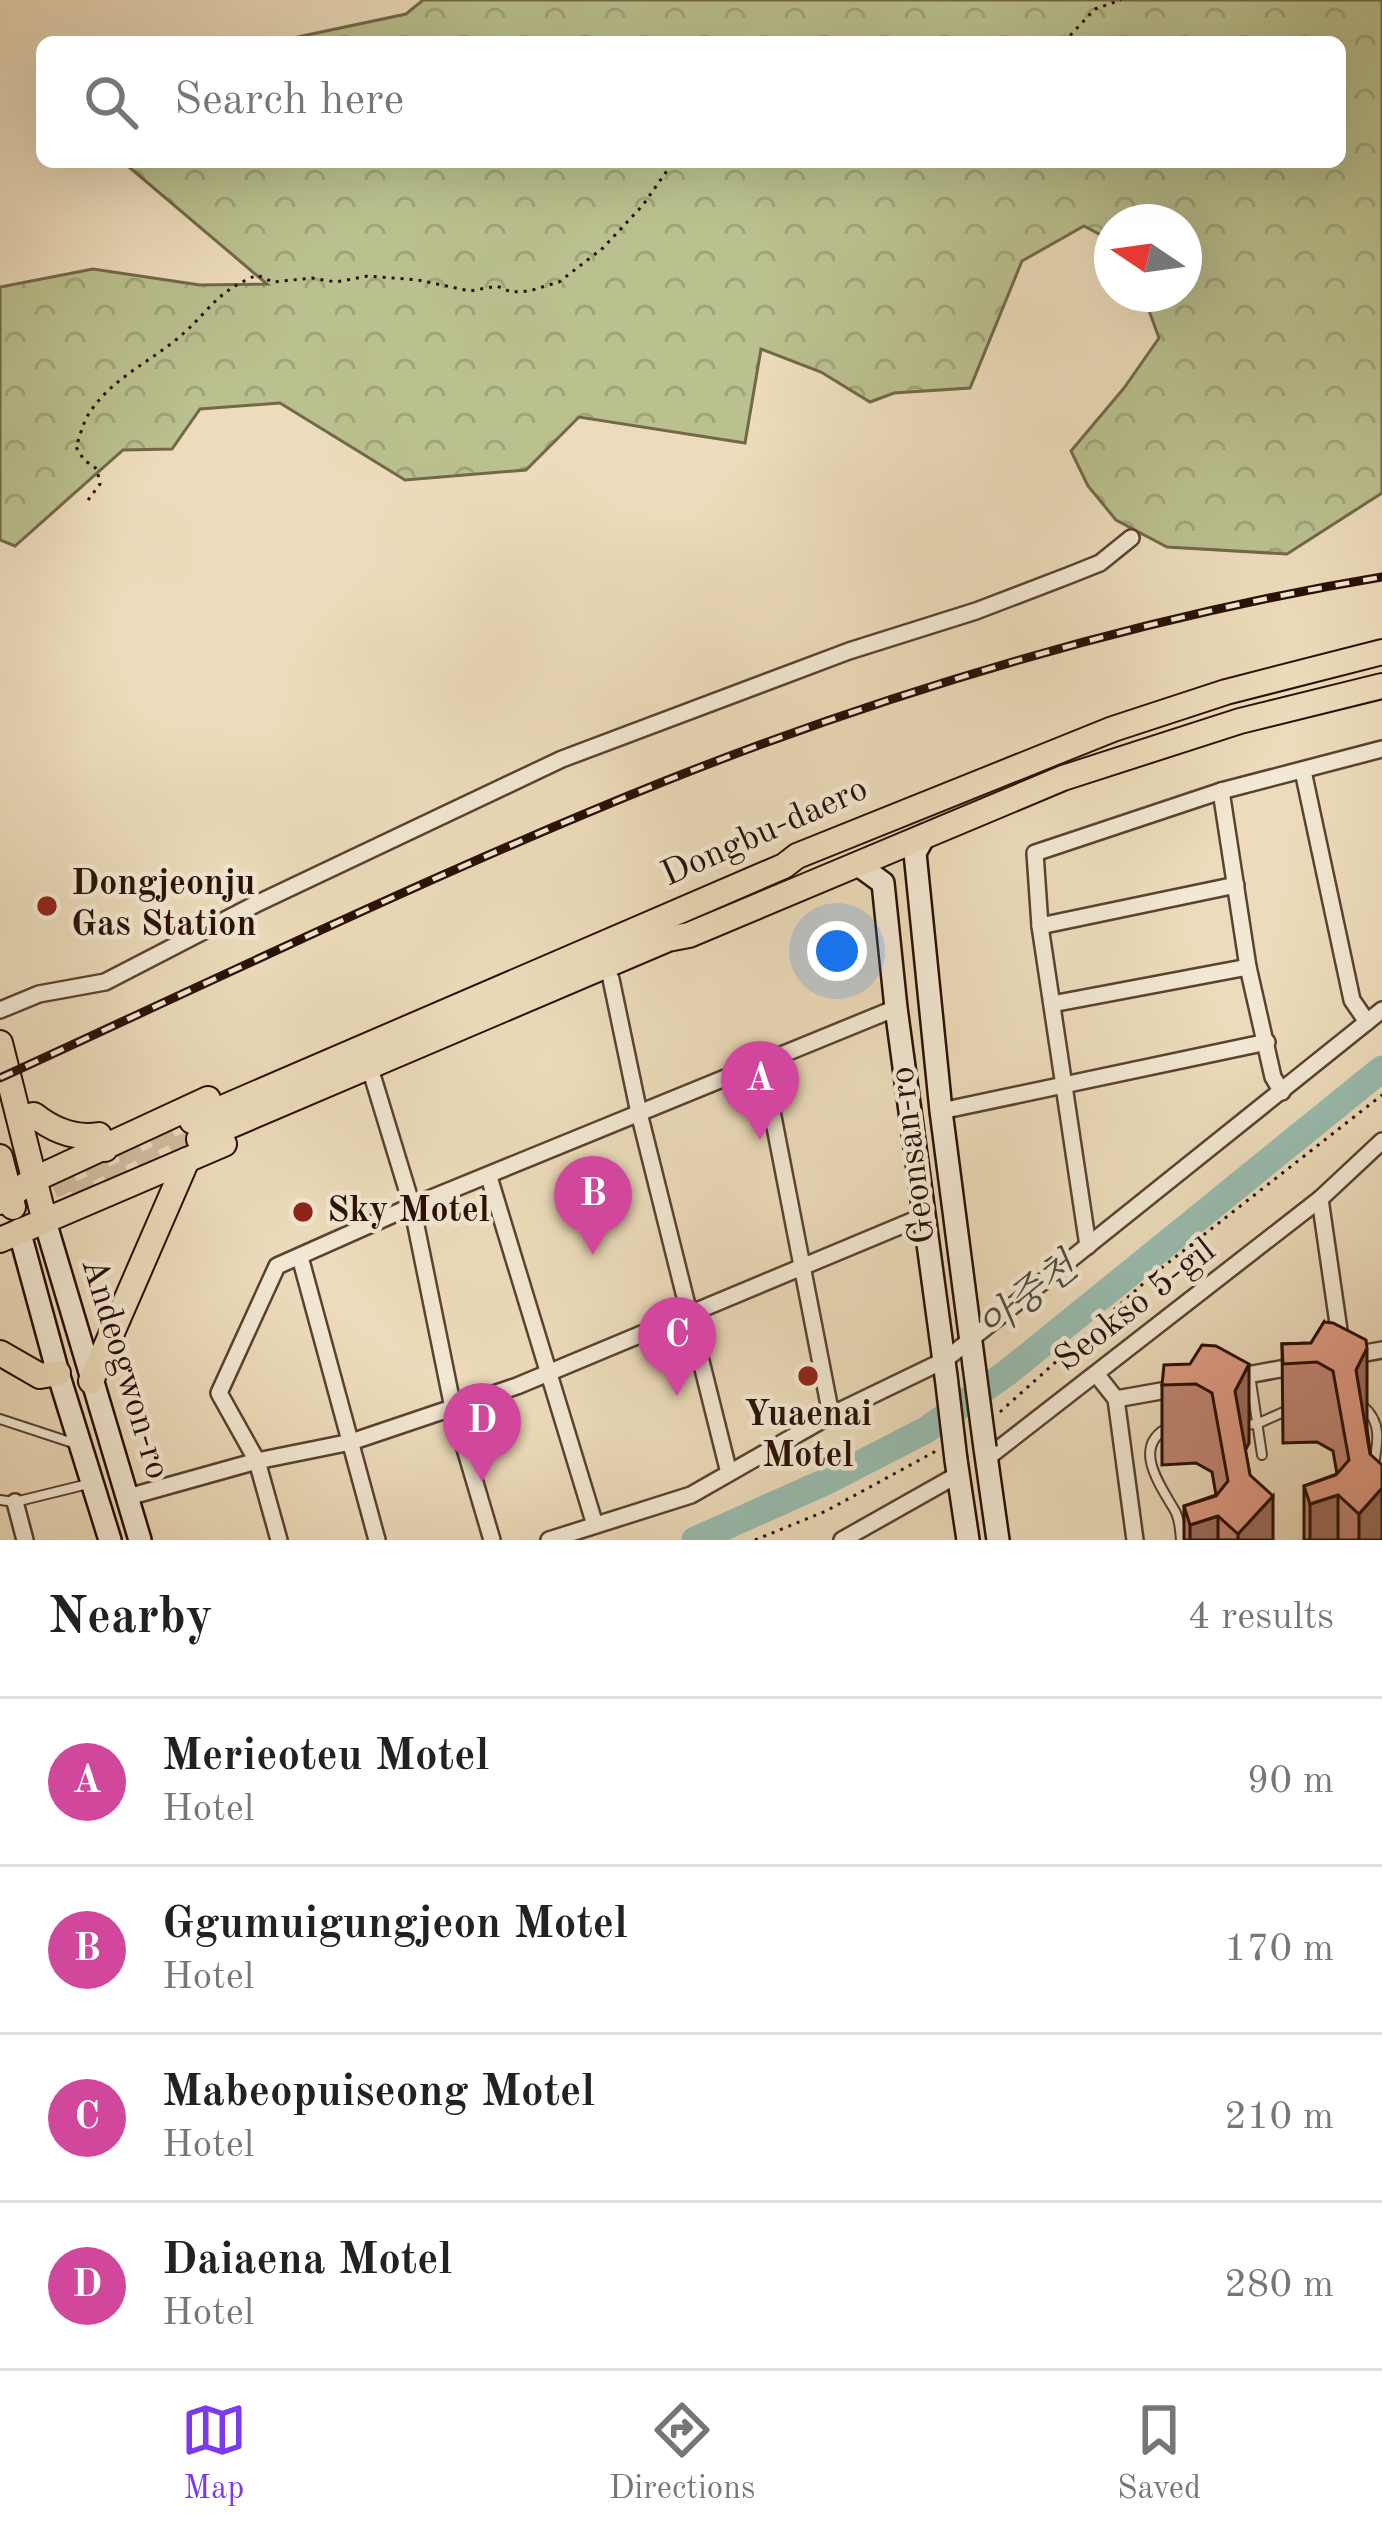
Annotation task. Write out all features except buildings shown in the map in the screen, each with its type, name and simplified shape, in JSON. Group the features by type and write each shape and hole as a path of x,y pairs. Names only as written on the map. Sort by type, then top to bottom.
{"main road":[{"name":"Dongbu-daero","path":"9,1235 193,1140 797,856 1113,729 1226,692 1382,652"},
{"name":"Dongbu-daero","path":"193,1140 421,1041 1063,778 1240,721 1382,686"},
{"path":"5,1199 33,1180 164,1118 778,857 797,856"},
{"name":"Dongbu-daero","path":"193,1140 373,1078 611,980 673,951 689,935"},
{"path":"0,1043 44,1218"},
{"path":"20,1118 34,1115 81,1138 99,1135 105,1149"},
{"path":"164,1118 166,1144 193,1140"},
{"path":"91,1381 193,1140"},
{"path":"0,1157 9,1235"},
{"path":"0,1353 40,1376 58,1373"}],"street":[{"path":"0,1010 39,994 105,982 256,904 562,759 849,651 1033,590 1100,562 1131,538"},
{"path":"1088,1246 1040,926 1035,853 1220,791 1382,749"},
{"path":"1303,771 1352,1000 1367,1022"},
{"path":"1220,791 1248,967 1273,1077 1282,1092"},
{"name":"Geonsan-ro","path":"925,836 914,853 940,1111 998,1540"},
{"name":"Geonsan-ro","path":"857,864 883,883 957,1467"},
{"path":"1040,926 1236,885"},
{"path":"1052,1004 1248,967"},
{"path":"611,980 638,1113 729,1473"},
{"path":"279,1540 257,1461 219,1393 277,1267 412,1206 896,1008"},
{"path":"548,1540 691,1495 831,1414 946,1368 971,1340 1382,1010"},
{"path":"940,1111 1267,1042"},
{"path":"762,1060 831,1414"},
{"path":"373,1078 412,1206 453,1408 492,1540"},
{"name":"Seokso 5-gil","path":"986,1453 1097,1375 1320,1198 1382,1141"},
{"path":"488,1177 595,1525"},
{"path":"1320,1198 1343,1357 1382,1350"},
{"path":"128,1497 257,1461 351,1442 453,1408 924,1216"},
{"name":"Andeogwon-ro","path":"44,1218 140,1540"},
{"name":"Andeogwon-ro","path":"9,1235 83,1446 110,1540"},
{"path":"300,1257 377,1540"},
{"path":"1116,1400 1320,1362"},
{"path":"1097,1375 1116,1400 1135,1540"},
{"path":"842,1540 957,1467 968,1540"},
{"path":"8,1501 25,1540"}],"lane":[{"path":"1250,1375 1262,1455"},
{"path":"1343,1397 1373,1414 1378,1430 1372,1471"},
{"path":"1232,1423 1257,1424 1299,1401"},
{"path":"1181,1540 1178,1517 1156,1484 1150,1460 1161,1431 1190,1418"},
{"path":"0,1419 83,1446"},
{"path":"8,1501 94,1483"}],"path":[{"path":"1070,36 1095,9 1120,0"},
{"path":"88,500 100,484 97,470 76,447 89,412 233,285 257,275 273,282 312,278 336,282 368,276 470,291 497,286 511,292 529,291 559,282 603,248 669,168"},
{"path":"990,1418 1154,1273 1382,1095"},
{"path":"754,1540 826,1510 934,1452"}],"green space":[{"path":"423,0 1382,0 1382,493 1287,554 1167,547 1116,520 1088,486 1071,451 1159,338 1150,312 1202,312 1202,204 1094,204 1094,231 1084,226 1022,261 970,388 894,393 870,402 821,372 761,349 745,443 579,417 526,470 405,480 280,403 200,409 172,449 123,450 15,546 0,540 0,287 93,269 200,285 267,284 130,168 1346,168 1346,36 302,36 406,14"}],"waterway":[{"name":"아중천","path":"695,1540 926,1430 1008,1372 1382,1069"}],"tunnel":[{"path":"20,1202 192,1121"},
{"path":"73,1196 199,1139"}],"railway":[{"path":"0,1078 497,851 751,748 928,687 1109,635 1382,577"}],"place":[{"name":"Dongjeonju Gas Station","path":"47,906"},
{"name":"Merieoteu Motel","path":"760,1140"},
{"name":"Sky Motel","path":"303,1212"},
{"name":"Ggumuigungjeon Motel","path":"593,1255"},
{"name":"Yuaenai Motel","path":"808,1376"},
{"name":"Mabeopuiseong Motel","path":"677,1396"},
{"name":"Daiaena Motel","path":"482,1482"}]}
